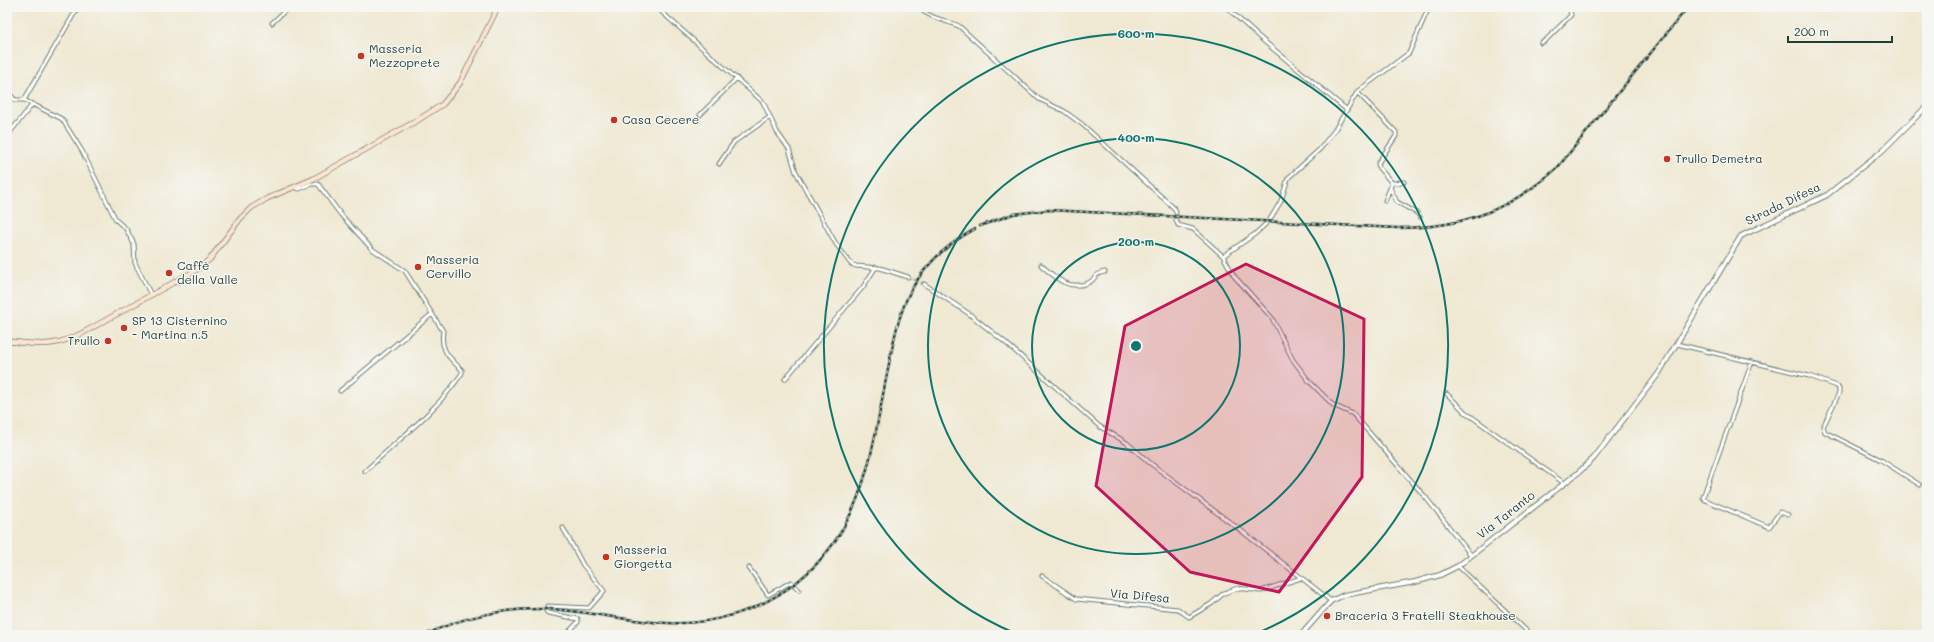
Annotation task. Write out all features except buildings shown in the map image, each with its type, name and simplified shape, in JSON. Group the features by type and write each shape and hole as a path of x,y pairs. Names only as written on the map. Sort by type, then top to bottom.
{"main road":[{"path":"7,341 40,345 64,342 151,295 198,269 210,259 240,218 251,208 268,198 296,188 418,120 443,104 460,83 498,7"}],"street":[{"path":"24,100 78,7"},
{"path":"272,23 289,7"},
{"path":"656,7 763,102 789,149 796,172 840,249 851,264 856,266 876,267 908,276"},
{"path":"918,7 926,15 943,19 959,26 1039,99 1064,111 1083,124 1175,209 1176,213"},
{"path":"1226,7 1259,37 1347,110"},
{"path":"1223,256 1255,234 1269,221 1281,201 1288,178 1320,149 1347,110 1357,92 1409,53 1429,7"},
{"path":"1541,43 1546,40 1571,15 1569,7"},
{"path":"700,114 737,78"},
{"path":"7,91 15,100 24,100 62,119 82,151 116,220 126,230 134,244 135,263 151,295"},
{"path":"1357,92 1396,132 1396,136 1378,163 1379,168 1392,183"},
{"path":"7,136 32,105"},
{"name":"Strada Difesa","path":"1677,344 1741,236 1827,195 1882,151 1927,106"},
{"path":"719,164 734,142 770,117"},
{"path":"1392,183 1404,182"},
{"path":"1385,201 1392,183"},
{"path":"296,188 299,189 312,184 318,184 342,215 372,249 405,271 443,331 441,341 444,350 462,370 462,373 446,394 365,471"},
{"path":"1390,188 1397,202 1417,213 1420,217"},
{"path":"1176,220 1178,225 1193,229 1223,256 1234,276 1272,318 1293,360 1309,381 1333,406 1353,414 1427,499 1471,555"},
{"path":"1041,266 1060,281 1065,284 1072,285 1088,283 1096,274 1105,272"},
{"path":"785,379 863,287 876,267"},
{"path":"924,284 968,313 1006,343 1099,426 1142,454 1150,464 1331,601"},
{"path":"340,390 432,314"},
{"path":"1677,344 1809,376 1839,387 1839,393 1823,427 1824,432 1881,460 1920,485"},
{"name":"Via Taranto","path":"1301,635 1331,601 1344,595 1429,578 1458,566 1594,458 1659,373 1677,344"},
{"path":"1752,362 1703,496 1705,500 1769,527 1780,512 1788,515"},
{"path":"1447,394 1465,412 1564,483"},
{"path":"563,528 583,564 604,591 589,608 547,606 546,611 548,613 578,619 578,622 566,635"},
{"path":"1458,566 1531,635"},
{"path":"749,568 768,594 791,582 799,590"},
{"name":"Via Difesa","path":"1042,576 1076,600 1178,609 1189,617 1224,593 1238,588 1261,590 1301,578"}],"highlighted area":[{"path":"1246,264 1364,319 1362,477 1279,592 1190,572 1096,486 1125,326"}],"tunnel":[{"path":"908,277 924,284"}],"railway":[{"path":"980,226 1013,214 1049,210 1397,228 1442,225 1484,214 1503,206 1522,195 1558,167 1688,7"},
{"path":"425,635 453,623 483,615 530,609 576,611 653,622 686,623 703,621 737,614 753,608 769,600 798,581 821,560 838,536 852,511 870,456 899,320 910,292 923,272 946,248 975,229"}],"place":[{"name":"Masseria Mezzoprete","path":"361,56"},
{"name":"Casa Cecere","path":"614,120"},
{"name":"Trullo Demetra","path":"1667,159"},
{"name":"Masseria Cervillo","path":"418,267"},
{"name":"Caffè della Valle","path":"169,273"},
{"name":"SP 13 Cisternino - Martina n.5","path":"124,328"},
{"name":"Trullo","path":"108,341"},
{"name":"Masseria Giorgetta","path":"606,557"},
{"name":"Braceria 3 Fratelli Steakhouse","path":"1327,616"}]}
